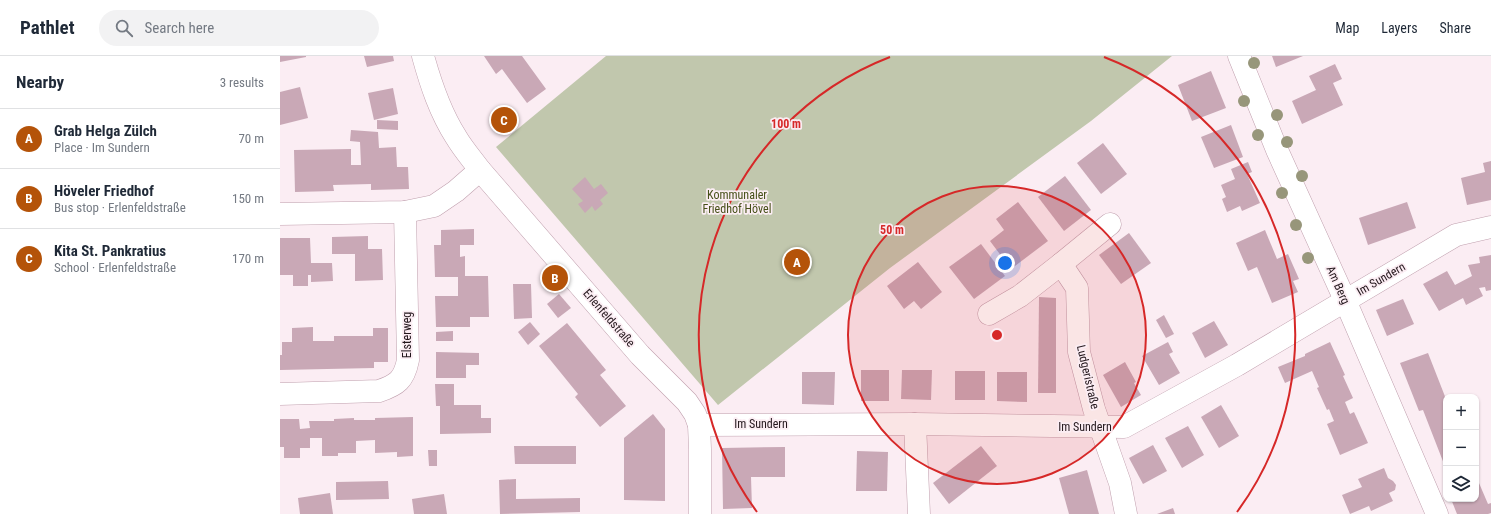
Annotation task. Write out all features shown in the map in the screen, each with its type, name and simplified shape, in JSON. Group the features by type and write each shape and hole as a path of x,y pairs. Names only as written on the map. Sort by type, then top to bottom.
{"street":[{"name":"Erlenfeldstraße","path":"423,56 432,87 443,113 456,138 480,170 640,354 687,402 695,414 699,425 700,514"},
{"name":"Am Berg","path":"1238,56 1277,150 1345,300 1437,514"},
{"path":"280,214 405,212 434,206 456,191 480,170"},
{"name":"Elsterweg","path":"280,394 379,391 393,387 401,379 406,370 408,360 405,212"},
{"path":"989,314 1020,296 1110,224"},
{"name":"Im Sundern","path":"699,425 915,424 1124,427 1237,365 1456,235 1491,227"},
{"name":"Ludgeristraße","path":"1061,264 1077,288 1079,352 1094,409 1120,483 1126,514"},
{"path":"915,424 919,514"}],"green space":[{"name":"Kommunaler Friedhof Hövel","path":"606,56 1172,56 1091,121 890,268 718,405 496,147"}],"building":[{"path":"280,56 306,56 306,57 280,62"},
{"path":"364,56 393,56 394,61 367,67"},
{"path":"484,56 522,56 546,89 527,103 502,69 496,74"},
{"path":"1272,56 1303,56 1276,67"},
{"path":"1335,64 1342,79 1333,83 1343,105 1302,124 1292,101 1316,90 1309,76"},
{"path":"1211,71 1226,108 1192,121 1178,85"},
{"path":"300,87 308,118 280,125 280,92"},
{"path":"393,88 398,114 374,120 368,93"},
{"path":"377,120 398,121 398,130 377,129"},
{"path":"1231,125 1243,157 1214,168 1201,137"},
{"path":"351,130 378,132 379,148 396,147 397,167 408,167 409,189 371,190 371,184 333,185 334,191 295,192 294,150 351,149 351,165 361,165 360,142 350,141"},
{"path":"1103,143 1127,174 1101,194 1077,163"},
{"path":"1491,161 1491,200 1467,205 1461,178 1485,172 1483,163"},
{"path":"1248,162 1252,172 1247,174 1260,203 1242,211 1240,206 1227,212 1222,199 1226,197 1221,185 1235,179 1231,169"},
{"path":"1065,176 1091,210 1064,231 1038,197"},
{"path":"585,177 594,189 601,184 608,193 600,200 603,204 595,211 592,206 585,213 578,204 583,201 572,189"},
{"path":"1018,202 1048,241 1011,269 990,241 1004,230 996,219"},
{"path":"1407,202 1416,228 1368,245 1359,218"},
{"path":"474,229 474,245 460,245 460,257 465,256 465,276 488,276 489,317 470,317 470,327 436,327 435,296 458,296 458,277 435,277 434,245 441,245 441,230"},
{"path":"1265,230 1277,259 1288,254 1299,279 1293,281 1298,292 1272,303 1257,267 1248,271 1236,243"},
{"path":"1129,233 1151,263 1121,284 1099,255"},
{"path":"368,236 368,249 382,249 383,280 355,281 355,254 332,254 332,237"},
{"path":"280,238 310,238 311,263 332,263 333,281 311,282 311,275 308,275 308,286 293,286 293,275 280,275"},
{"path":"981,244 1005,276 974,299 949,267"},
{"path":"1491,255 1491,290 1486,291 1485,287 1479,288 1483,296 1466,305 1463,298 1439,311 1423,284 1447,271 1455,285 1472,276 1468,265 1480,263 1479,257"},
{"path":"918,262 942,292 921,309 914,301 904,309 887,286"},
{"path":"513,284 531,284 532,318 514,319"},
{"path":"559,294 571,308 558,318 547,304"},
{"path":"1039,297 1056,298 1056,393 1038,393"},
{"path":"1403,299 1414,324 1387,336 1376,310"},
{"path":"1164,315 1174,334 1166,338 1156,320"},
{"path":"1214,321 1228,345 1205,358 1192,333"},
{"path":"530,322 540,334 528,345 518,332"},
{"path":"567,323 606,370 600,375 626,406 600,427 575,397 578,394 539,346"},
{"path":"313,327 313,341 334,341 334,336 373,336 373,328 388,328 388,362 374,362 374,368 280,370 282,342 292,342 292,328"},
{"path":"453,331 453,341 436,341 436,332"},
{"path":"1168,342 1173,352 1169,354 1180,373 1159,385 1142,356"},
{"path":"1330,342 1345,375 1343,376 1353,398 1345,402 1350,414 1354,412 1368,443 1340,455 1327,424 1334,421 1317,388 1319,387 1312,371 1285,383 1278,367 1305,356 1305,354"},
{"path":"436,352 479,353 479,365 466,365 466,378 436,378"},
{"path":"1428,353 1444,394 1443,461 1423,410 1419,411 1400,363"},
{"path":"1125,362 1141,395 1121,407 1103,375"},
{"path":"861,370 889,370 889,401 861,401"},
{"path":"902,370 932,370 931,400 901,399"},
{"path":"955,371 985,371 985,400 955,400"},
{"path":"802,372 835,372 834,405 802,404"},
{"path":"997,372 1027,372 1027,402 997,401"},
{"path":"435,384 454,384 454,405 481,405 481,418 491,418 491,433 440,434 440,406 436,406"},
{"path":"1221,405 1239,436 1219,448 1201,417"},
{"path":"653,414 665,429 665,501 624,500 624,438"},
{"path":"413,417 413,456 397,457 397,452 375,453 375,440 356,441 356,453 338,453 338,456 322,456 322,438 310,438 310,448 300,448 300,458 284,458 284,447 280,447 280,419 299,419 300,429 310,428 309,421 334,421 334,419 354,418 354,420 375,420 375,418"},
{"path":"1188,426 1204,455 1182,468 1165,438"},
{"path":"1153,445 1167,471 1143,484 1129,458"},
{"path":"514,446 576,446 576,464 515,464"},
{"path":"981,446 997,466 949,504 933,483"},
{"path":"785,447 785,477 751,477 752,508 723,509 722,448"},
{"path":"428,450 437,450 437,466 429,466"},
{"path":"857,451 888,452 887,491 856,491"},
{"path":"1384,468 1388,478 1396,485 1395,490 1389,493 1393,501 1371,511 1369,506 1350,514 1342,495 1362,487 1358,479"},
{"path":"1087,470 1099,514 1069,514 1059,478"},
{"path":"516,479 516,499 580,498 580,512 500,514 499,480"},
{"path":"388,481 389,499 336,500 336,482"},
{"path":"1479,483 1488,504 1491,503 1491,513 1457,514 1452,502 1479,502"},
{"path":"330,493 333,514 300,514 298,498"},
{"path":"444,494 447,514 414,514 412,499"},
{"path":"1173,508 1175,514 1157,514"}],"place":[{"name":"Kita St. Pankratius","path":"504,120"},
{"name":"Grab Helga Zülch","path":"797,262"},
{"name":"Höveler Friedhof","path":"555,278"}]}
